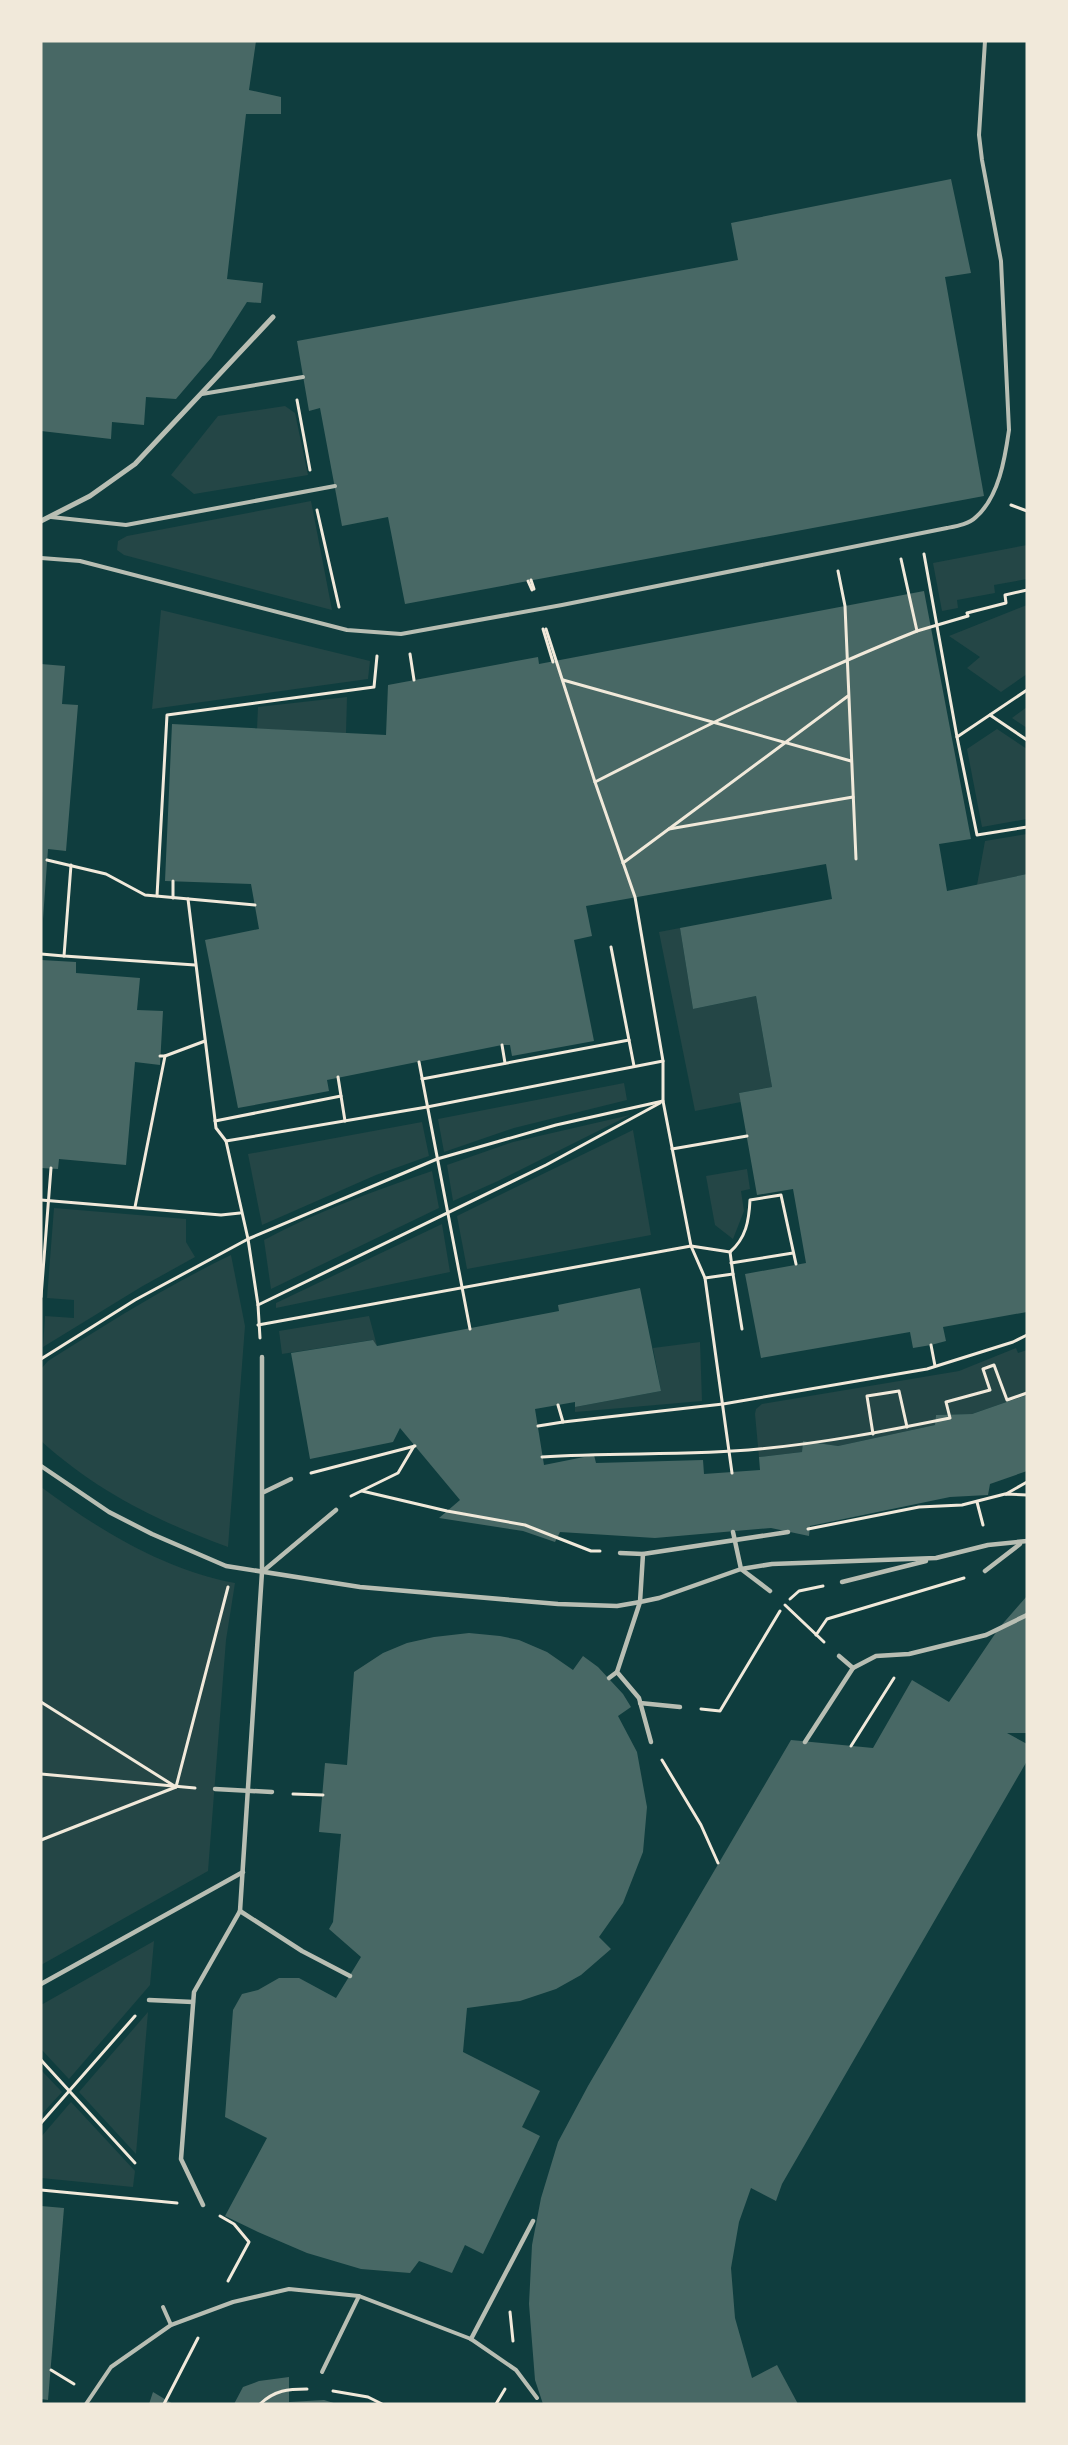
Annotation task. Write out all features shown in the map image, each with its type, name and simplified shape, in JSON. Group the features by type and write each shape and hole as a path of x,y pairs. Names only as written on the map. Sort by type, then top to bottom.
{"street":[{"path":"41,521 90,496 135,464 273,317"},
{"path":"203,2205 181,2159 194,1992 240,1911 262,1572 264,1492 262,1357"},
{"path":"41,1466 109,1512 152,1534 231,1567 360,1587 558,1604 617,1606 658,1598 741,1569 772,1564 936,1558"},
{"path":"264,1492 292,1479"},
{"path":"262,1572 336,1510"},
{"path":"733,1532 741,1569 770,1591"},
{"path":"620,1553 643,1554 788,1532"},
{"path":"842,1582 988,1545 1027,1541"},
{"path":"985,1571 1021,1543"},
{"path":"609,1678 617,1672 640,1602 643,1554"},
{"path":"805,1742 853,1668 876,1656 909,1654 986,1635 1027,1615"},
{"path":"839,1656 853,1668"},
{"path":"617,1672 639,1698 651,1742"},
{"path":"640,1703 680,1707"},
{"path":"215,1789 272,1792"},
{"path":"41,1984 242,1872"},
{"path":"240,1911 302,1951 350,1976"},
{"path":"148,2000 193,2002"},
{"path":"471,2339 533,2221"}],"lane":[{"path":"41,558 80,561 347,630 401,634 562,605 969,522 982,511 990,497 1005,456 1009,430 1001,261 982,160 980,135 985,41"},
{"path":"202,394 303,377"},
{"path":"49,517 126,525 335,486"},
{"path":"86,2404 111,2367 171,2325 233,2302 289,2289 359,2296 471,2339 516,2370 537,2398"},
{"path":"322,2372 359,2296"},
{"path":"163,2307 171,2325"}],"path":[{"path":"293,379 312,477"},
{"path":"316,502 340,614"},
{"path":"926,564 977,835 1027,827"},
{"path":"595,782 715,721 846,659 930,626 1006,603 1005,596 1027,590"},
{"path":"909,594 917,631"},
{"path":"845,606 856,859"},
{"path":"542,626 635,897 663,1061 663,1101 691,1246 704,1278 732,1473"},
{"path":"409,651 414,680"},
{"path":"157,896 167,715 374,687 377,656"},
{"path":"562,680 715,721 851,761"},
{"path":"957,736 1027,690"},
{"path":"622,863 848,696"},
{"path":"990,715 1027,740"},
{"path":"669,830 853,797"},
{"path":"47,860 106,874 145,895 254,905"},
{"path":"64,956 71,865"},
{"path":"172,881 173,898"},
{"path":"188,899 216,1128 226,1141 240,1213 248,1239 258,1304 258,1325 262,1357"},
{"path":"612,947 634,1066"},
{"path":"41,954 195,965"},
{"path":"422,1079 629,1040"},
{"path":"160,1056 205,1042"},
{"path":"502,1045 506,1063"},
{"path":"135,1207 165,1056"},
{"path":"226,1141 427,1107 663,1061"},
{"path":"419,1062 470,1328"},
{"path":"338,1077 345,1121"},
{"path":"215,1121 341,1096"},
{"path":"41,1359 135,1300 248,1239 437,1159 556,1125 663,1101"},
{"path":"258,1304 546,1165 630,1121 663,1101"},
{"path":"672,1149 747,1136"},
{"path":"41,1297 51,1168"},
{"path":"258,1325 691,1246 730,1252 737,1246 746,1231 750,1200 781,1195 796,1264"},
{"path":"41,1200 221,1215 240,1213"},
{"path":"730,1252 742,1328"},
{"path":"731,1263 793,1253"},
{"path":"704,1278 733,1274"},
{"path":"538,1426 723,1404 935,1366 1013,1342 1027,1335"},
{"path":"931,1344 935,1366"},
{"path":"542,1457 597,1453 730,1451 831,1442 874,1434 950,1418 946,1402 990,1390 983,1369 994,1365 1007,1400 1027,1392"},
{"path":"874,1434 867,1396 899,1391 907,1427"},
{"path":"558,1405 562,1422"},
{"path":"292,1479 415,1446 398,1473 350,1497"},
{"path":"810,1529 919,1507 962,1505 977,1502 1005,1494 1027,1482"},
{"path":"362,1490 447,1511 525,1525 591,1551 620,1553"},
{"path":"1005,1494 1027,1494"},
{"path":"977,1502 982,1522"},
{"path":"176,1787 230,1582 231,1567"},
{"path":"816,1635 827,1619 948,1584 985,1571"},
{"path":"708,1710 720,1711 784,1604 799,1591 842,1582"},
{"path":"791,1611 824,1642"},
{"path":"851,1746 909,1654"},
{"path":"41,1702 176,1787"},
{"path":"651,1742 701,1825 718,1863"},
{"path":"41,1774 176,1787"},
{"path":"41,1840 176,1787"},
{"path":"285,1793 323,1796"},
{"path":"41,2123 70,2092 148,2000"},
{"path":"41,2060 135,2163"},
{"path":"41,2190 203,2205 234,2224 249,2242"},
{"path":"260,2404 271,2393 290,2389 315,2389"},
{"path":"332,2390 368,2397 382,2404"},
{"path":"164,2404 166,2398"}],"shaded area":[{"path":"285,406 295,413 308,475 194,494 171,475 218,416"},
{"path":"311,501 332,610 124,555 117,550 118,541 127,536"},
{"path":"1027,545 1027,579 994,585 995,593 957,600 958,608 942,611 933,563"},
{"path":"1027,605 1027,674 1001,692 967,668 980,657 949,636"},
{"path":"161,610 370,661 368,679 152,709"},
{"path":"347,697 346,733 257,729 258,707"},
{"path":"1027,707 1027,728 1012,718"},
{"path":"997,729 1027,749 1027,819 982,827 967,749"},
{"path":"1027,834 1027,874 977,885 985,841"},
{"path":"680,928 693,1009 756,996 772,1087 739,1093 741,1102 695,1111 659,932"},
{"path":"624,1083 627,1100 514,1128 444,1152 438,1119"},
{"path":"630,1115 498,1181 453,1201 447,1165 513,1142"},
{"path":"422,1122 429,1156 376,1175 262,1225 248,1154"},
{"path":"633,1130 651,1235 467,1269 457,1216"},
{"path":"747,1169 750,1189 741,1191 744,1211 733,1239 715,1225 706,1176"},
{"path":"432,1171 439,1208 271,1289 264,1240 326,1211"},
{"path":"54,1208 186,1219 186,1242 195,1257 141,1287 43,1347 45,1316 74,1318 74,1300 47,1298"},
{"path":"442,1224 450,1272 276,1308 276,1303"},
{"path":"231,1255 245,1326 228,1547 177,1527 106,1490 62,1459 41,1441 41,1369 48,1361 115,1319 184,1279"},
{"path":"369,1316 377,1346 372,1340 282,1354 279,1331"},
{"path":"700,1342 702,1401 575,1412 575,1407 661,1391 653,1348"},
{"path":"1016,1348 1018,1353 1027,1350 1027,1395 972,1414 936,1415 935,1425 838,1446 803,1441 802,1452 759,1457 755,1414 756,1409 762,1404 959,1371"},
{"path":"41,1487 109,1533 133,1546 183,1569 235,1583 226,1640 208,1871 41,1965"},
{"path":"154,1941 150,1985 69,2079 41,2049 41,2005"},
{"path":"148,2012 136,2154 79,2092"},
{"path":"41,2070 62,2092 41,2115"},
{"path":"71,2102 135,2171 133,2187 41,2178 41,2137"}],"building":[{"path":"41,41 256,41 249,90 281,97 281,114 246,114 227,279 263,283 261,303 247,302 211,358 176,399 146,397 144,425 112,422 111,439 41,431"},
{"path":"951,179 971,273 945,277 984,496 405,604 388,517 342,526 320,408 309,411 297,341 738,260 731,223"},
{"path":"924,591 971,839 939,844 947,891 1027,874 1027,1312 943,1327 946,1341 931,1345 913,1348 910,1332 761,1358 745,1274 806,1263 793,1189 757,1195 739,1093 772,1087 756,996 693,1009 680,928 832,899 826,864 586,906 592,936 574,940 594,1041 512,1056 510,1045 502,1045 327,1080 329,1091 238,1108 205,940 259,929 251,884 165,881 172,724 386,735 388,685 538,657 539,664"},
{"path":"41,664 65,666 62,704 78,705 66,851 48,849 43,919"},
{"path":"41,960 76,962 76,973 140,978 137,1010 163,1011 160,1065 135,1062 126,1165 59,1159 58,1169 41,1168"},
{"path":"640,1288 661,1391 575,1407 575,1402 535,1409 544,1465 594,1455 596,1463 703,1460 704,1474 760,1470 759,1457 802,1452 803,1441 838,1446 935,1425 936,1415 972,1414 1027,1395 1027,1471 990,1484 988,1495 950,1497 810,1526 809,1536 771,1528 655,1538 560,1532 555,1542 523,1531 439,1518 460,1500 400,1428 393,1442 310,1459 291,1353 373,1340 377,1346 559,1311 558,1305"},
{"path":"1027,1596 1027,1733 1007,1733 1027,1744 1027,1761 782,2184 776,2201 751,2188 739,2222 731,2268 735,2318 752,2378 777,2365 798,2404 543,2404 535,2380 529,2304 532,2245 541,2198 558,2142 588,2086 791,1740 873,1748 912,1680 949,1702 999,1628"},
{"path":"469,1633 519,1640 547,1652 573,1670 583,1656 598,1667 623,1694 631,1707 618,1716 637,1752 647,1807 643,1852 623,1903 599,1937 611,1949 581,1975 556,1989 520,2001 467,2008 463,2052 540,2091 522,2127 540,2136 483,2254 465,2245 452,2273 419,2261 410,2273 361,2269 307,2253 225,2216 267,2138 225,2117 233,2010 242,1994 258,1990 279,1978 299,1978 336,1998 361,1957 329,1929 333,1922 341,1834 319,1832 325,1763 347,1765 354,1672 383,1653 407,1643 434,1637"},
{"path":"41,2206 64,2208 48,2400 41,2399"},
{"path":"289,2377 289,2402 324,2400 337,2404 234,2404 243,2387 259,2381"},
{"path":"153,2392 173,2404 149,2404"}]}
